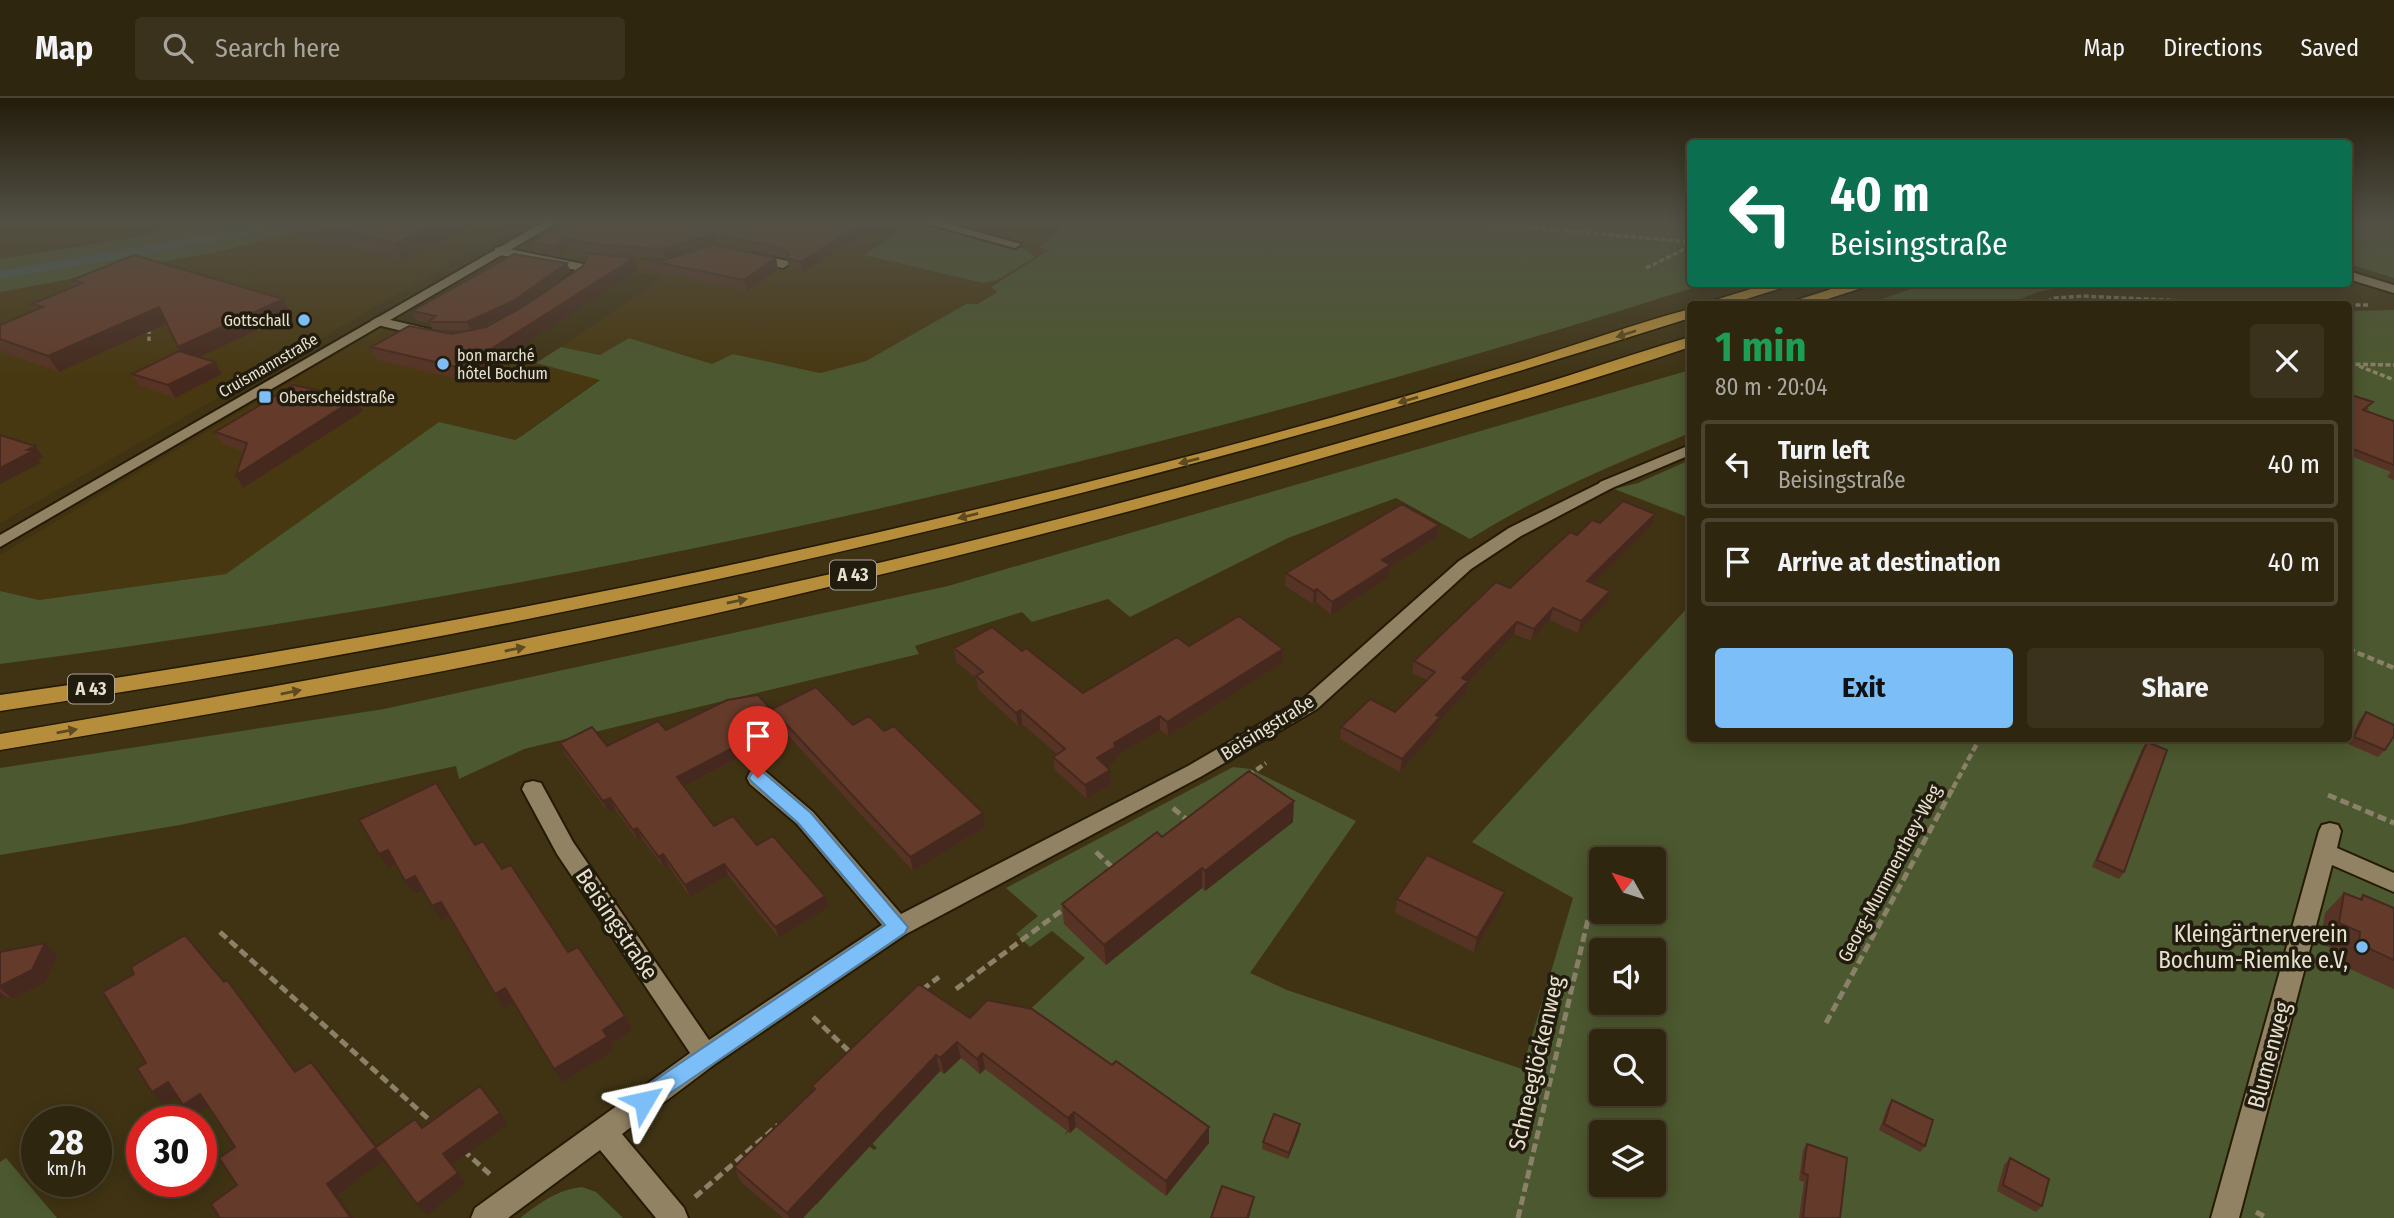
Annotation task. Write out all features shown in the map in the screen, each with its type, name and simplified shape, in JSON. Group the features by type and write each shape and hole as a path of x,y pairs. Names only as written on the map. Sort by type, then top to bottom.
{"highway":[{"path":"1726,301 1771,287"},
{"path":"1808,301 1851,287"},
{"name":"A 43","path":"0,702 181,675 525,613 911,530 1243,447 1470,382 1687,314"},
{"name":"A 43","path":"0,742 534,646 937,556 1286,463 1492,404 1687,343"}],"street":[{"name":"Cruismannstraße","path":"0,542 460,273"},
{"path":"557,288 581,273"},
{"path":"2352,276 2394,289"},
{"path":"378,321 450,339"},
{"name":"Beisingstraße","path":"485,1218 706,1056 898,927 1195,771 1310,704 1465,565 1559,507 1687,451"},
{"path":"758,778 805,818 898,927"},
{"name":"Beisingstraße","path":"533,789 565,849 706,1056"},
{"name":"Blumenweg","path":"2225,1218 2327,842 2394,883"},
{"path":"602,1131 674,1217"}],"path":[{"path":"2048,301 2083,296 2184,301"},
{"path":"144,327 151,330 149,341"},
{"path":"2355,364 2394,365"},
{"path":"2355,364 2394,380"},
{"path":"2352,651 2394,668"},
{"name":"Georg-Mummenthey-Weg","path":"1826,1023 1978,742"},
{"path":"1243,779 1266,763"},
{"path":"2329,795 2394,823"},
{"path":"1176,827 1197,811"},
{"path":"1105,879 1126,864"},
{"path":"956,989 1073,902"},
{"name":"Schneeglöckenweg","path":"1518,1218 1589,915"},
{"path":"220,932 443,1132"},
{"path":"912,1000 939,977"},
{"path":"792,998 856,1057"},
{"path":"845,1066 865,1048"},
{"path":"674,1217 785,1119"},
{"path":"453,1141 514,1196"}],"shaded area":[{"path":"0,273 434,273 0,523"},
{"path":"637,273 1013,273 992,287 997,292 978,304 966,304 866,361 820,373 733,354 712,364 629,338 600,355 561,347 662,278"},
{"path":"384,326 600,379 515,440 439,422 226,574 39,600 0,591 0,555"}],"green space":[{"path":"0,273 101,273 0,292"},
{"path":"942,273 1008,273 997,280 983,283"},
{"path":"1013,273 1687,273 1687,287 1695,287 1286,408 1074,463 861,513 647,558 432,598 0,664 0,591 39,600 226,574 439,422 515,440 523,435 600,380 536,363 561,347 600,355 629,338 712,364 733,354 820,373 866,361 966,304 978,304 997,292 991,287"},
{"path":"2379,273 2394,273 2394,278"},
{"path":"1916,287 2063,287 2038,292 2016,301 1877,301"},
{"path":"2394,310 2394,1218 798,1218 812,1203 816,1205 869,1146 874,1150 877,1148 868,1139 937,1068 945,1073 959,1046 1046,1115 1070,1128 1064,1135 1078,1125 1168,1191 1166,1196 1208,1142 1023,1016 1085,958 1052,931 1030,947 1016,934 1038,916 1006,888 1233,767 1250,769 1356,821 1250,973 1287,990 1522,1069 1573,898 1472,842 1687,608 1687,742 2352,742 2352,311"},
{"path":"1687,371 1687,434 1551,494 1470,539 1396,498 1288,538 1130,617 1108,599 1032,622 1022,612 915,646 919,654 524,749 459,779 456,766 180,825 0,855 0,768 384,709 948,586"},
{"path":"1687,461 1687,517 1614,489 1638,483"},
{"path":"6,1158 21,1176 21,1197 39,1197 57,1218 0,1218 0,1162"},
{"path":"582,1187 596,1192 623,1218 520,1218 556,1194"}],"building":[{"path":"89,273 196,273 283,299 178,347 159,307 48,356 0,339 0,325 43,307 32,304 83,283 72,280"},
{"path":"480,273 553,273 515,300 467,322 429,321 436,316 412,311"},
{"path":"572,273 610,273 461,368 371,347 409,326 452,334 486,327 521,308"},
{"path":"711,273 754,273 744,280"},
{"path":"179,351 215,362 168,385 132,374"},
{"path":"293,385 356,398 236,475 247,443 215,432"},
{"path":"2352,395 2373,402 2363,410 2394,421 2394,465 2352,449"},
{"path":"0,435 35,446 27,450 33,451 0,468"},
{"path":"1623,501 1655,514 1587,581 1610,591 1581,621 1553,608 1534,629 1517,622 1462,678 1468,681 1436,715 1440,717 1402,759 1341,727 1370,699 1395,712 1435,672 1414,661 1496,582 1510,588 1570,532 1577,535 1592,520 1600,523"},
{"path":"1402,504 1439,525 1382,560 1390,565 1332,602 1317,589 1314,591 1286,573"},
{"path":"1239,616 1283,649 1167,722 1160,716 1114,743 1115,747 1097,758 1110,770 1085,785 1053,757 1065,749 1021,710 1016,713 976,676 983,672 954,648 992,627 1022,651 1026,648 1083,693 1177,637 1189,646"},
{"path":"816,687 853,725 869,716 884,731 894,726 983,813 910,857 772,709"},
{"path":"758,695 782,722 677,777 714,826 733,816 757,845 773,836 825,896 775,927 724,864 685,885 663,854 659,857 637,828 633,830 610,798 603,801 560,743 592,727 607,746 658,721 666,730 727,700"},
{"path":"2366,712 2394,725 2394,736 2385,750 2354,737"},
{"path":"2147,742 2167,750 2124,872 2097,860"},
{"path":"1249,771 1294,801 1205,871 1202,868 1104,945 1062,904 1157,832 1162,837"},
{"path":"436,783 475,845 483,841 502,869 511,865 568,952 578,947 625,1016 603,1030 607,1037 554,1069 505,988 495,994 441,902 432,906 415,876 405,881 388,850 379,854 359,820"},
{"path":"1427,855 1505,892 1477,938 1397,899"},
{"path":"2344,893 2362,900 2363,895 2394,908 2394,960 2359,944 2360,932 2339,923"},
{"path":"185,935 224,982 227,980 295,1072 311,1062 376,1147 415,1119 422,1128 480,1086 500,1113 443,1154 458,1173 417,1204 375,1148 327,1184 351,1218 220,1218 211,1204 237,1185 219,1158 235,1147 217,1120 217,1106 208,1106 200,1094 183,1105 168,1082 152,1092 137,1068 146,1063 103,992 134,974 131,967"},
{"path":"45,943 32,970 0,986 0,952"},
{"path":"919,984 970,1018 987,1000 1032,1009 1112,1065 1116,1061 1209,1127 1166,1181 1074,1112 1068,1118 982,1053 977,1059 957,1042 940,1058 936,1055 787,1213 734,1167 815,1089 812,1086"},
{"path":"1892,1100 1933,1120 1925,1146 1884,1124"},
{"path":"1274,1114 1300,1124 1289,1153 1263,1142"},
{"path":"1807,1144 1847,1158 1840,1218 1803,1218 1808,1175 1803,1173"},
{"path":"2010,1158 2049,1179 2042,1206 2003,1185"},
{"path":"1222,1186 1254,1197 1247,1218 1211,1218"}],"waterway":[{"path":"0,275 10,273"}],"place":[{"name":"Gottschall","path":"304,320"},
{"name":"bon marché hôtel Bochum","path":"443,364"},
{"name":"Oberscheidstraße","path":"265,397"},
{"name":"Kleingärtnerverein Bochum-Riemke e.V,","path":"2362,947"}],"route":[{"path":"644,1101 898,927 805,818 758,778"}]}
